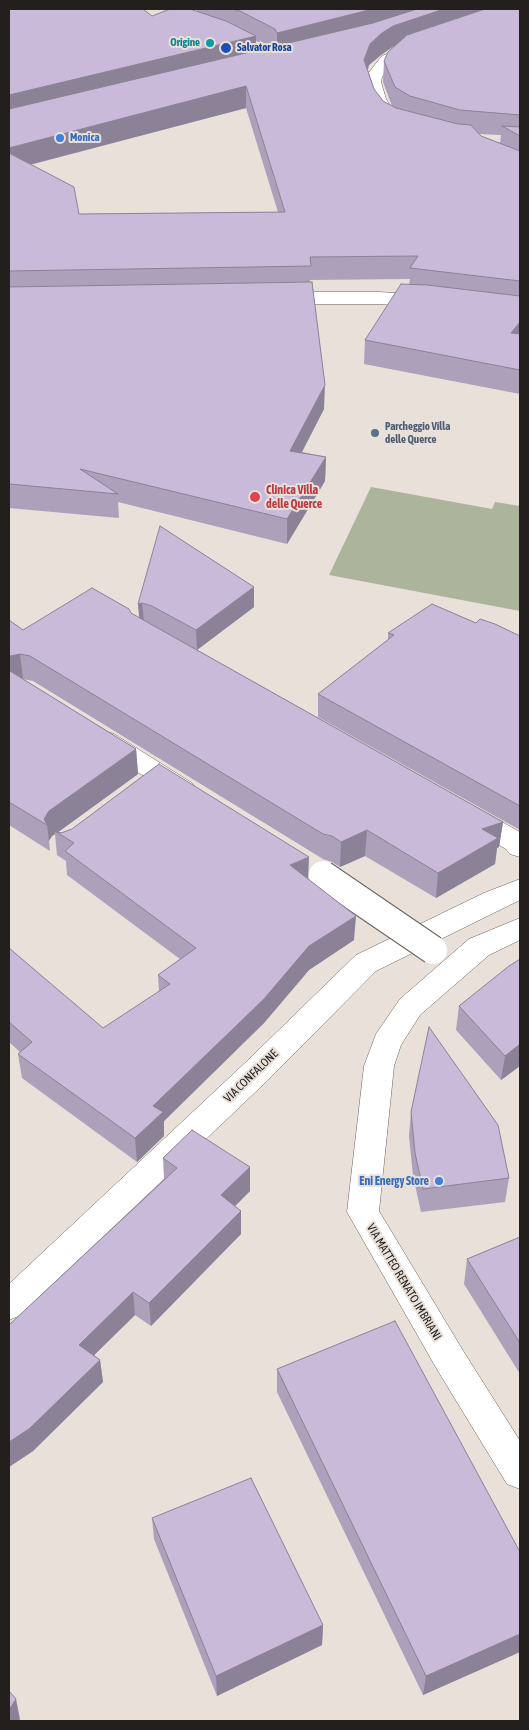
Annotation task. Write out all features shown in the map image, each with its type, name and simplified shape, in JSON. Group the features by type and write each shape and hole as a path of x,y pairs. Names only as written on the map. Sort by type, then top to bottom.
{"street":[{"path":"410,126 396,121 384,110 373,82 374,76 388,59 430,41"},
{"path":"260,298 379,298 445,302"},
{"path":"87,729 200,799"},
{"path":"135,792 159,774"},
{"path":"446,803 516,842 520,847"},
{"path":"314,870 445,958"},
{"name":"VIA CONFALONE","path":"9,1305 256,1072 366,963 520,889"},
{"name":"VIA MATTEO RENATO IMBRIANI","path":"520,928 479,948 445,958 387,1042 379,1066 363,1212 450,1360 520,1472"}],"green space":[{"path":"371,487 492,509 495,502 520,506 520,611 329,575"}],"building":[{"path":"9,9 143,9 152,16 170,9 190,9 226,21 256,36 9,95"},
{"path":"231,9 372,9 277,33 275,29 240,11"},
{"path":"417,9 444,9 393,26 370,44 364,60 374,89 383,101 396,108 458,124 471,125 481,136 520,151 520,281 410,268 418,256 310,257 311,266 9,271 9,153 74,187 79,214 285,212 246,86 9,148 9,109 373,23"},
{"path":"485,9 520,9 520,115 460,110 410,96 395,87 384,61 388,52 407,35"},
{"path":"502,126 520,127 520,136"},
{"path":"312,282 325,385 290,451 326,457 287,519 80,469 118,494 9,484 9,287"},
{"path":"401,284 427,285 520,296 520,322 511,333 520,334 520,370 365,340"},
{"path":"160,526 254,587 196,630 152,606 142,603 138,604"},
{"path":"92,588 129,609 131,613 503,822 482,829 498,838 438,873 367,830 341,842 332,836 323,834 30,656 20,654 10,656 9,658 9,620 23,630"},
{"path":"432,604 476,623 480,619 520,636 520,806 318,694 394,635 388,633"},
{"path":"9,669 136,749 49,811 44,819 47,825 9,802"},
{"path":"159,764 309,857 290,865 356,916 309,946 264,999 153,1106 163,1112 135,1138 18,1054 32,1042 9,1022 9,948 103,1028 170,984 158,975 196,948 65,851 74,843 55,831 61,833 72,829"},
{"path":"520,959 520,1044 505,1056 459,1006"},
{"path":"429,1027 498,1125 509,1178 423,1189 415,1153 411,1112"},
{"path":"192,1130 250,1167 221,1195 241,1211 149,1303 133,1292 79,1345 100,1360 29,1429 9,1442 9,1325 177,1168 163,1158"},
{"path":"520,1237 520,1343 467,1259"},
{"path":"395,1321 520,1552 520,1634 426,1676 277,1369"},
{"path":"251,1478 323,1625 216,1676 152,1518"},
{"path":"9,1691 16,1699 9,1710"}],"place":[{"name":"Origine","path":"210,43"},
{"name":"Salvator Rosa","path":"226,48"},
{"name":"Monica","path":"60,138"},
{"name":"Parcheggio Villa delle Querce","path":"375,433"},
{"name":"Clinica Villa delle Querce","path":"255,497"},
{"name":"Eni Energy Store","path":"439,1181"}]}
